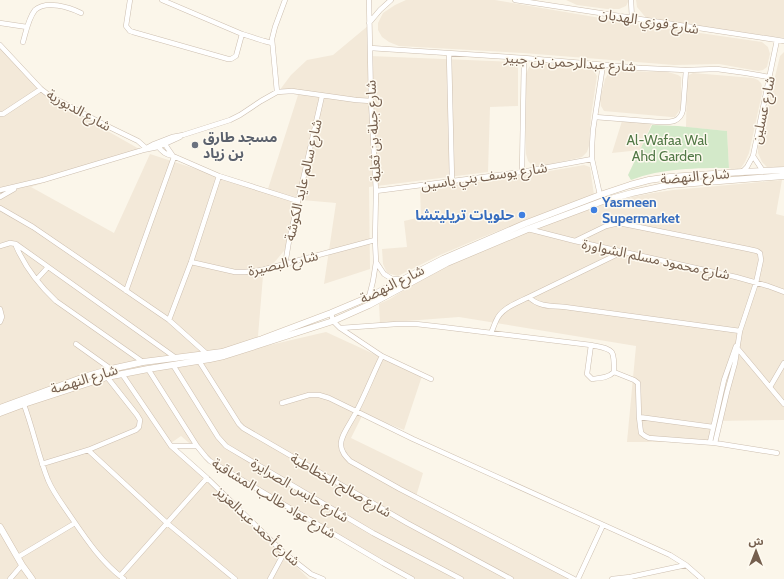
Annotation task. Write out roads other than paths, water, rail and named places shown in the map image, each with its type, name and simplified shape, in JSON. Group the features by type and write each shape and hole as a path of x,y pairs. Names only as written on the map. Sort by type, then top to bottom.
{"street":[{"path":"130,0 126,26 133,32 231,59 237,55 242,34"},
{"path":"162,0 242,34 264,42 272,43"},
{"path":"277,92 272,35 285,0"},
{"name":"شارع جبلة بن ثعلبة","path":"369,0 371,101 376,191 376,262 369,297"},
{"path":"369,23 380,10 392,0"},
{"name":"شارع فوزي الهدبان","path":"515,0 784,41"},
{"path":"556,0 557,6"},
{"path":"631,0 632,19"},
{"path":"23,42 32,15 41,5 50,3 62,4 81,13"},
{"path":"0,24 27,27"},
{"name":"شارع عسلين","path":"742,172 753,156 777,40"},
{"name":"شارع الدبورية","path":"0,45 41,89 56,99 104,125 138,141 145,149"},
{"name":"شارع عبدالرحمن بن جبير","path":"370,48 524,58 602,65 686,70 717,69 769,77"},
{"path":"449,54 452,181"},
{"path":"522,172 524,58"},
{"path":"600,195 592,159 593,130 602,65"},
{"path":"595,117 659,122 670,122 678,119 682,116 683,110 686,70"},
{"path":"0,114 41,89"},
{"path":"0,190 43,180 145,149 157,145 172,137 230,120 240,116 277,92 292,91 371,101"},
{"name":"شارع سالم عايد الكوشة","path":"285,265 289,241 322,96"},
{"path":"163,142 173,157"},
{"path":"157,145 163,153 219,176 298,201"},
{"name":"شارع عسلين","path":"753,156 763,171"},
{"path":"126,291 173,157"},
{"name":"شارع يوسف بني ياسين","path":"376,191 522,172 592,159"},
{"name":"شارع النهضة","path":"0,414 23,402 84,377 111,369 143,362 222,352 256,341 369,297 443,259 524,224 630,185 649,180 677,176 784,170"},
{"path":"169,320 191,262 219,176"},
{"name":"شارع النهضة","path":"0,408 107,377 233,354 333,321 369,305 447,263 528,229 603,201 652,188 689,183 784,176"},
{"path":"0,197 17,187"},
{"path":"0,203 8,212"},
{"path":"0,208 33,227 169,320 207,354"},
{"path":"575,242 606,226 619,224 748,249 760,253 761,260 756,282 740,331 713,427 712,443"},
{"name":"شارع محمود مسلم الشواورة","path":"528,229 575,242 717,272 756,282 784,292"},
{"name":"شارع البصيرة","path":"191,262 235,272 262,270 375,240"},
{"path":"0,246 10,243 16,244 176,358"},
{"path":"16,244 25,263 46,291 56,301 143,362"},
{"path":"491,333 496,320 505,309 622,252"},
{"path":"376,262 384,274 392,279 402,280"},
{"path":"37,279 48,267"},
{"path":"529,298 539,304 740,331"},
{"path":"0,309 2,317 0,322"},
{"path":"331,313 333,321 340,328 382,356 431,378"},
{"path":"340,328 416,324 591,345 611,351 614,356 614,372"},
{"path":"727,381 732,376 738,350 738,340"},
{"path":"76,344 111,369"},
{"path":"591,345 588,371 589,377 592,379 604,378 614,372"},
{"path":"738,350 784,404"},
{"path":"382,356 357,411 343,437 341,445 342,452 345,456 350,461 400,489 574,579"},
{"name":"شارع صالح الخطاطبة","path":"199,361 243,428 407,523 511,579"},
{"path":"770,387 784,363"},
{"name":"شارع حابس الصرايرة","path":"173,365 218,437 226,446 373,533 461,579"},
{"name":"شارع عواد طالب المشاقبة","path":"148,369 198,446 210,461 412,579"},
{"path":"614,372 638,383 639,417 641,433 644,436 649,438 712,443 777,453"},
{"name":"شارع أحمد عبدالعزيز","path":"122,374 171,446 207,478 284,553 311,574 323,579"},
{"path":"42,464 88,450 136,430 139,427 140,420 137,415 107,377"},
{"path":"712,443 724,391"},
{"path":"282,403 310,395 319,395 329,398 413,439 670,555 686,565 702,579"},
{"path":"23,402 42,464 54,491 91,545 110,568 122,578 167,523 207,478"},
{"path":"639,417 713,427"},
{"path":"171,446 198,446"},
{"path":"88,450 167,523 235,579"},
{"path":"18,557 75,523"},
{"path":"578,579 603,525"},
{"path":"0,527 32,579"},
{"path":"270,579 284,553"},
{"path":"10,579 22,565"},
{"path":"612,579 631,578 686,565"},
{"path":"309,579 311,574"}],"place":[{"name":"مسجد طارق بن زياد","path":"195,145"},
{"name":"Yasmeen Supermarket","path":"594,210"},
{"name":"حلويات تريليتشا","path":"522,215"}],"park label":[{"name":"Al-Wafaa Wal Ahd Garden","path":"667,148"}]}
